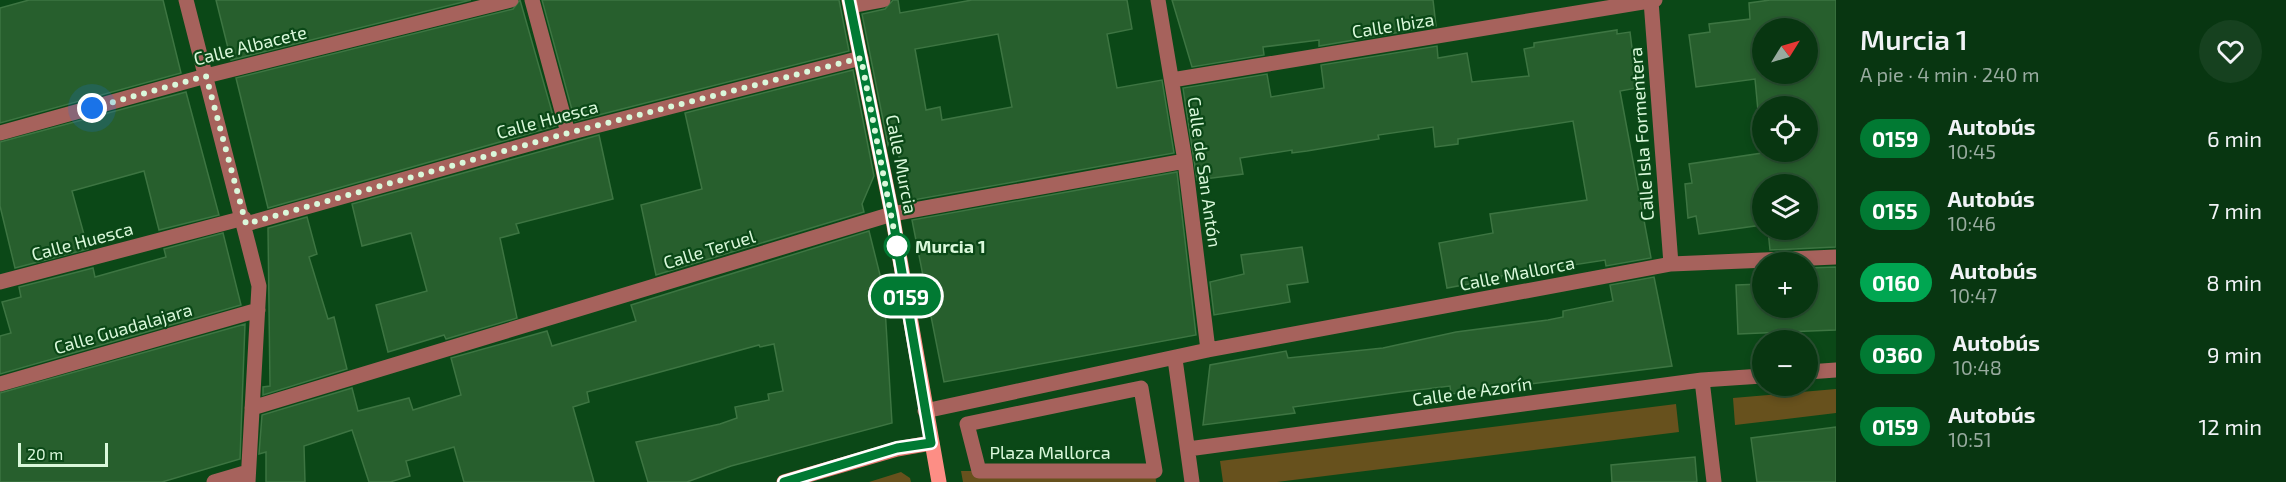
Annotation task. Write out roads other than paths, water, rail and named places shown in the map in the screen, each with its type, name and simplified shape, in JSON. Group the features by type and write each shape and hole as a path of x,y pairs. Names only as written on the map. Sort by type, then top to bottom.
{"main road":[{"name":"Calle Murcia","path":"850,3 892,214 939,482"}],"street":[{"path":"186,0 245,221 259,286 248,477 214,482"},
{"name":"Calle Albacete","path":"0,133 206,76 511,0"},
{"path":"532,0 568,133"},
{"path":"850,3 883,0"},
{"name":"Calle de San Antón","path":"1158,0 1185,162 1208,350"},
{"name":"Calle Ibiza","path":"1172,80 1606,4 1653,0"},
{"name":"Calle Isla Formentera","path":"1653,0 1671,264"},
{"name":"Calle Huesca","path":"0,281 245,221 568,133 861,58"},
{"name":"Calle Teruel","path":"252,408 892,214 1185,162"},
{"name":"Calle Mallorca","path":"1208,350 1671,264 1836,257"},
{"name":"Calle Guadalajara","path":"0,384 258,310"},
{"path":"925,411 1175,359 1208,350"},
{"path":"1175,359 1192,482"},
{"path":"1818,371 1836,370"},
{"name":"Calle de Azorín","path":"1188,449 1702,380 1752,377"},
{"path":"1702,380 1714,482"},
{"name":"Plaza Mallorca","path":"1141,388 1155,471 979,471 967,424 1141,388"},
{"path":"783,482 897,448 931,443"}],"place":[{"name":"Murcia 1","path":"897,246"}]}
